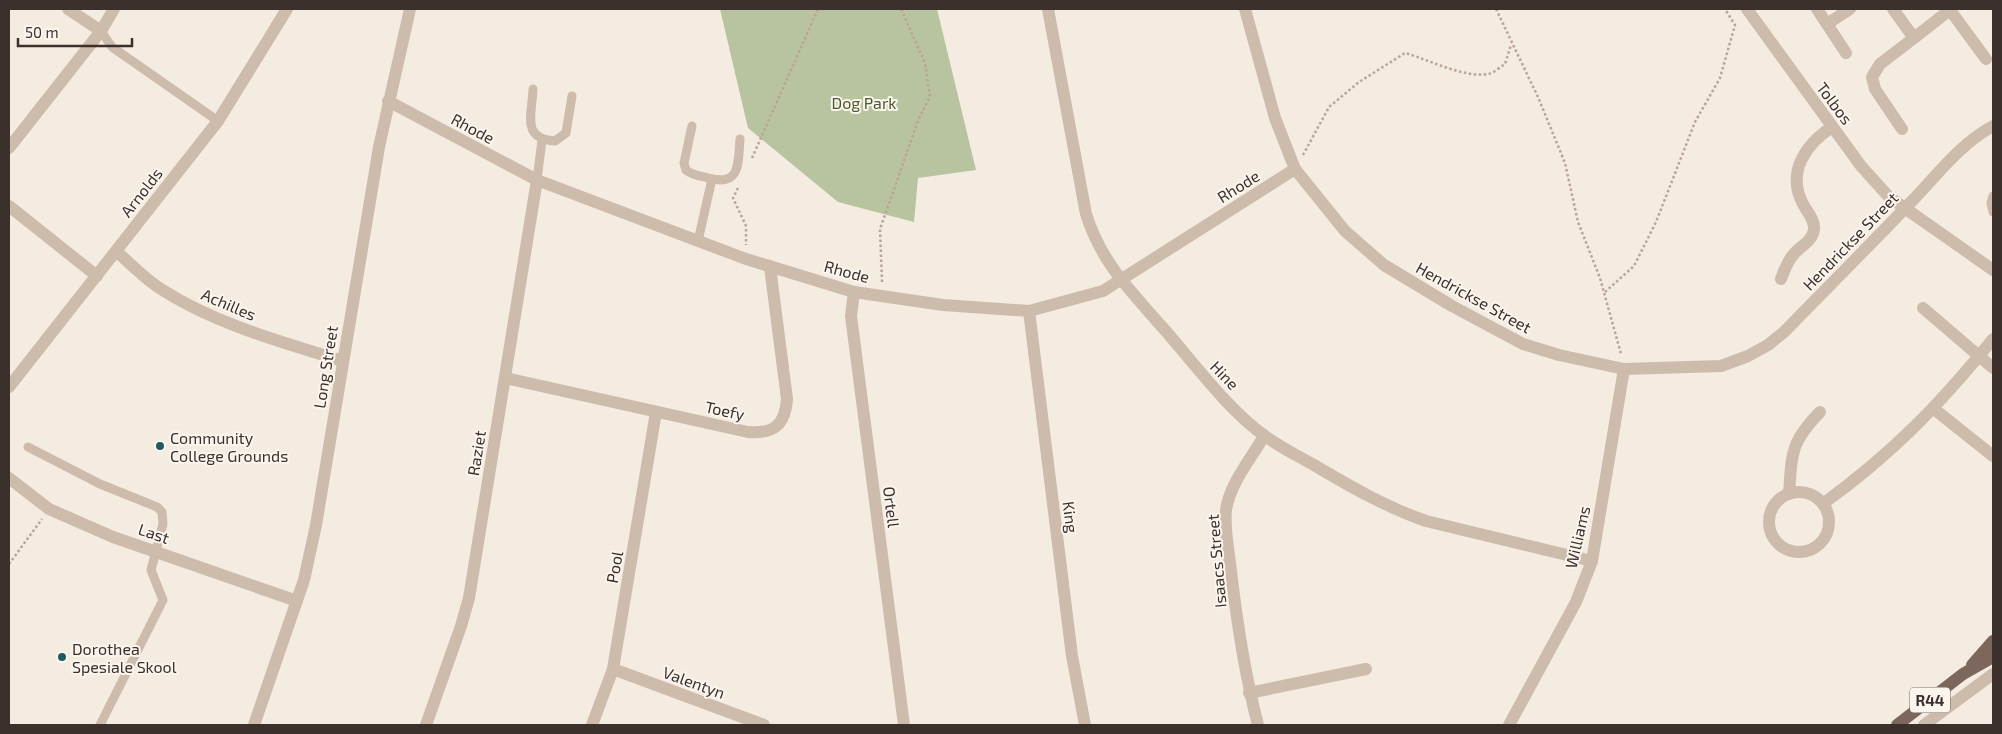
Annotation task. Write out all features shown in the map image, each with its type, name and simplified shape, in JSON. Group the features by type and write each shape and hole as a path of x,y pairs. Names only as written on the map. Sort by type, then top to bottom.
{"main road":[{"name":"R44","path":"1963,674 1993,643"},
{"name":"R44","path":"1897,725 1963,674 1993,657"}],"street":[{"path":"68,9 101,31"},
{"path":"11,140 101,31 114,9"},
{"name":"Arnolds","path":"9,387 117,252 218,121 288,9"},
{"name":"Long Street","path":"254,725 297,601 316,525 388,101 410,9"},
{"name":"Hine","path":"1048,9 1086,214 1094,239 1120,279 1203,375 1264,436 1377,502 1426,521 1592,561"},
{"name":"Hendrickse Street","path":"1245,9 1275,118 1295,169 1345,231 1384,265 1523,344 1559,355 1624,369 1721,366 1762,348 1784,332 1957,152 1976,135 1993,126"},
{"name":"Tolbos","path":"1747,9 1832,127 1889,197 1906,207 1993,270"},
{"path":"1817,9 1846,53"},
{"path":"1827,24 1850,9"},
{"path":"1893,9 1914,38"},
{"path":"1902,129 1875,89 1872,77 1880,64 1951,9 1986,59"},
{"name":"Rhode","path":"388,101 536,180 746,260 854,292 943,305 1029,311 1103,291 1295,169"},
{"path":"1781,279 1793,255 1810,238 1814,231 1814,224 1802,202 1796,179 1802,155 1817,137 1832,127"},
{"name":"Raziet","path":"426,725 469,598 536,180"},
{"path":"9,206 96,276"},
{"name":"Achilles","path":"117,252 159,288 183,302 274,340 343,360"},
{"name":"Toefy","path":"505,378 656,412 758,432 770,430 780,424 786,414 787,399 770,267"},
{"name":"Ortell","path":"854,292 851,316 904,725"},
{"path":"1923,308 1993,368"},
{"name":"King","path":"1029,311 1072,656 1085,725"},
{"path":"1824,503 1894,448 1934,409 1993,339"},
{"name":"Williams","path":"1509,725 1576,602 1592,561 1624,369"},
{"path":"1934,409 1993,456"},
{"name":"Pool","path":"592,725 613,669 656,412"},
{"path":"1788,494 1792,451 1800,433 1820,412"},
{"name":"Isaacs Street","path":"1258,725 1249,693 1232,581 1226,511 1234,487 1264,436"},
{"name":"Last","path":"9,478 49,509 113,537 297,601"},
{"path":"1788,494 1808,494 1824,503 1829,525 1827,534 1814,549 1795,552 1778,544 1769,526 1773,506 1788,494"},
{"name":"Valentyn","path":"613,669 764,725"},
{"path":"1249,693 1366,669"},
{"path":"1924,725 1993,674"}],"lane":[{"path":"101,31 112,47 218,121"},
{"path":"91,43 112,47"},
{"path":"533,89 531,129 534,136 542,140 555,141 566,133 572,96"},
{"path":"692,126 684,164 686,170 691,174 712,180 726,180 733,177 737,169 740,139"},
{"path":"536,180 542,140"},
{"path":"698,241 712,180"},
{"path":"1993,196 1991,203 1993,212"},
{"path":"28,447 100,484 160,509 163,524 151,570 163,600 100,725"}],"path":[{"path":"751,158 818,9"},
{"path":"882,296 880,229 918,118 930,97 925,63 901,9"},
{"path":"1496,9 1538,97 1564,164 1578,222 1605,292 1624,369"},
{"path":"1605,292 1634,266 1656,222 1695,122 1720,78 1735,25 1726,9"},
{"path":"1295,169 1329,107 1359,82 1405,53 1429,59 1464,74 1490,74 1505,64 1511,43"},
{"path":"740,182 733,198 746,226 746,260"},
{"path":"9,564 49,509"}],"green space":[{"name":"Dog Park","path":"720,9 937,9 976,170 918,178 914,222 838,202 748,128"}],"place":[{"name":"Community College Grounds","path":"160,446"},
{"name":"Dorothea Spesiale Skool","path":"62,657"}]}
